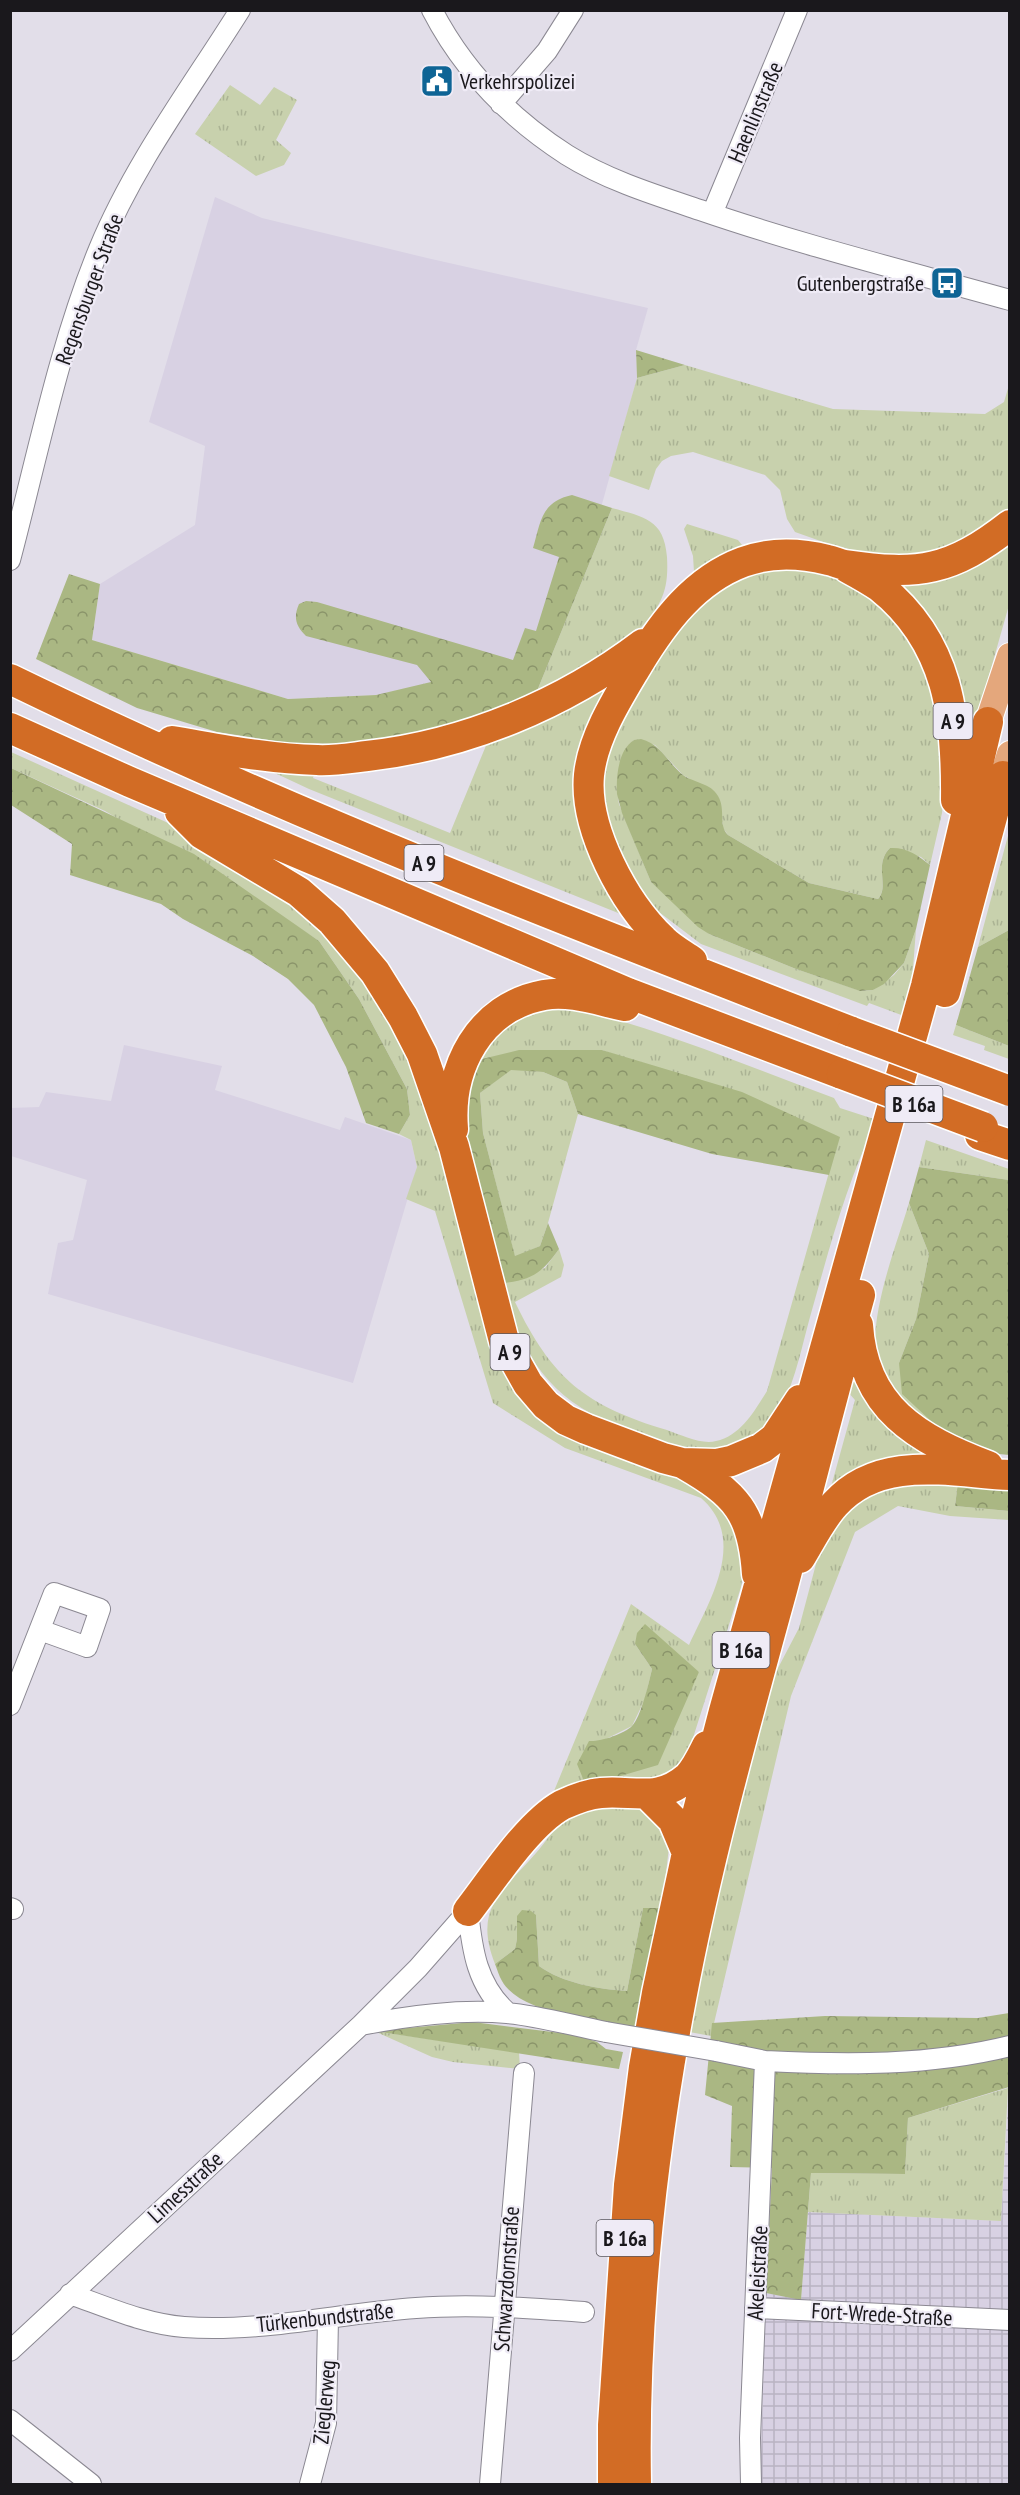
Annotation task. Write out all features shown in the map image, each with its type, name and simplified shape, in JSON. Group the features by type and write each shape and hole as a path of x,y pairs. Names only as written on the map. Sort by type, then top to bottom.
{"highway":[{"name":"A 9","path":"721,982 663,940 639,912 614,872 592,812 589,773 600,737 610,712 655,635 693,592 710,578 744,562 779,554 818,558 843,564 902,569 932,568 969,555 1010,525"},
{"name":"A 9","path":"843,564 878,586 909,615 933,652 943,676 957,750 956,801 942,919"},
{"name":"A 9","path":"132,735 280,758 319,760 387,754 421,748 468,734 551,701 600,675 655,635"},
{"name":"A 9","path":"10,679 374,843 603,936 1010,1091"},
{"name":"B 16a","path":"636,2484 639,2346 645,2257 669,2068 681,1998 736,1754 817,1372 917,1019 988,722"},
{"name":"A 9","path":"15,730 130,782 627,993 841,1078"},
{"name":"B 16a","path":"614,2484 613,2425 629,2185 653,2014 687,1853 724,1711 770,1589 857,1307 1006,765"},
{"name":"A 9","path":"130,782 180,812 314,871 659,1014 991,1133 1010,1145"},
{"path":"969,902 1010,809"},
{"name":"A 9","path":"180,812 202,834 299,892 332,921 358,950 403,1017 422,1054 454,1147 499,1325 516,1366 528,1384 546,1405 566,1420 606,1437 682,1463 712,1480 738,1504 750,1527 755,1549 770,1589"},
{"name":"A 9","path":"454,1147 452,1113 462,1060 479,1032 507,1010 545,994 577,996 659,1014"},
{"path":"857,1307 863,1364 882,1401 914,1430 954,1452 1009,1475"},
{"name":"A 9","path":"682,1463 717,1464 762,1448 775,1438 817,1372"},
{"path":"770,1589 835,1503 857,1485 876,1475 904,1469 1009,1475"},
{"path":"468,1911 536,1826 560,1806 579,1797 602,1793 648,1795 664,1791 690,1775 724,1711"},
{"path":"648,1795 673,1820 687,1853"}],"main road":[{"name":"B 16a","path":"988,722 1010,656"},
{"path":"988,722 1010,697"}],"street":[{"name":"Regensburger Straße","path":"10,560 60,369 80,301 99,250 130,184 240,10"},
{"path":"432,10 461,57 501,104 536,134 569,156 606,175 806,245 1010,300"},
{"path":"501,104 547,51 573,10"},
{"name":"Haenlinstraße","path":"712,214 797,10"},
{"path":"10,1705 40,1630"},
{"path":"468,1911 471,1940 479,1974 494,2001 508,2013"},
{"name":"Limesstraße","path":"10,2351 361,2025 418,1968 468,1911"},
{"path":"361,2025 406,2016 462,2012 508,2013 765,2061 862,2064 923,2061 1010,2046"},
{"name":"Akeleistraße","path":"751,2484 750,2438 765,2061"},
{"name":"Schwarzdornstraße","path":"490,2484 524,2073"},
{"name":"Türkenbundstraße","path":"70,2294 136,2317 184,2327 244,2326 416,2308 505,2306 584,2312"},
{"name":"Fort-Wrede-Straße","path":"755,2307 1010,2320"},
{"name":"Zieglerweg","path":"310,2484 326,2423 328,2318"},
{"path":"10,2420 91,2484"}],"shaded area":[{"path":"215,197 262,218 648,308 636,350 637,378 602,504 524,663 376,695 288,699 92,640 100,584 195,525 205,446 149,422"},
{"path":"124,1045 222,1066 215,1090 340,1130 345,1117 411,1140 417,1167 353,1383 48,1294 58,1243 73,1240 87,1180 11,1156 10,1108 39,1107 46,1092 111,1101"},
{"path":"1009,2087 1009,2484 760,2484 766,2293 801,2299 808,2212 1001,2221"}],"green space":[{"path":"230,85 260,105 274,87 297,100 276,140 291,153 284,165 256,176 195,134"},
{"path":"636,350 685,365 637,378"},
{"path":"685,365 833,409 985,414 1004,402 1009,385 1009,513 973,544 890,560 795,532 787,519 780,490 765,475 693,452 671,456 662,461 656,469 649,490 609,476 637,378"},
{"path":"572,495 612,508 537,691 479,716 415,737 349,744 288,743 217,732 137,708 36,659 69,574 100,584 92,640 288,699 376,695 431,682 417,665 306,636 300,629 296,618 299,604 306,601 317,602 513,660 525,628 536,631 559,557 533,548 541,521 554,502"},
{"path":"612,508 643,517 657,527 662,535 667,557 667,580 662,598 646,622 616,654 584,671 537,691"},
{"path":"687,524 738,540 742,545 694,572 693,556 684,529"},
{"path":"1009,535 1009,605 969,746 888,575"},
{"path":"778,569 803,570 844,579 884,603 936,681 944,790 942,813 930,865 921,857 890,848 883,861 883,888 878,899 809,883 728,835 723,828 723,823 690,779 683,775 655,745 634,740 622,760 618,789 619,804 651,882 709,934 796,969 861,991 873,990 894,975 904,963 916,929 912,982 904,1016 869,1003 867,1006 701,944 651,906 617,855 605,825 599,775 630,695 688,618 709,599 729,584 753,574"},
{"path":"624,671 587,749 633,919 309,789 249,761 317,766 313,778 450,833 492,731"},
{"path":"641,739 659,749 683,775 715,792 722,806 723,827 728,835 809,883 878,899 883,888 883,861 890,848 912,852 930,865 916,929 904,963 884,984 873,990 860,991 796,969 709,934 698,927 651,882 622,813 617,794 619,764 629,744"},
{"path":"11,752 166,822 227,853 316,916 401,1026 516,1386 701,1481 735,1510 745,1560 741,1587 685,1763 660,1782 600,1782 699,1672 635,1644 652,1669 645,1699 632,1726 600,1742 584,1781 554,1791 631,1604 689,1645 714,1590 720,1570 723,1551 722,1532 715,1514 701,1498 565,1448 493,1403 435,1211 406,1199 417,1167 411,1140 399,1134 410,1115 407,1089 359,999 319,941 272,910 105,811 11,768"},
{"path":"11,768 194,854 319,941 359,999 407,1089 410,1115 399,1134 366,1123 346,1067 314,1005 288,979 253,956 183,919 161,904 70,875 72,844 11,805"},
{"path":"1009,832 1009,930 978,947"},
{"path":"1009,930 1009,1046 956,1025 978,947"},
{"path":"558,1004 628,1023 697,1046 834,1098 840,1108 877,1120 856,1168 839,1217 788,1394 773,1419 751,1442 716,1451 692,1450 624,1428 576,1404 542,1373 529,1354 518,1332 501,1283 545,1268 559,1249 564,1265 561,1277 515,1302 529,1329 558,1370 574,1386 614,1411 698,1441 710,1442 725,1438 740,1428 767,1391 839,1137 602,1050 468,1070 499,1026"},
{"path":"956,1025 1009,1046 1009,1059 984,1050 985,1046 953,1035"},
{"path":"519,1050 602,1050 742,1092 840,1137 829,1175 712,1154 578,1114 567,1082 543,1072 511,1070 480,1093 483,1133 515,1256 540,1246 548,1223 559,1249 535,1274 528,1278 501,1283 466,1146 468,1070 482,1059"},
{"path":"511,1069 543,1072 567,1082 578,1114 540,1246 515,1257 483,1133 480,1093"},
{"path":"926,1140 1009,1169 1009,1180 919,1167"},
{"path":"919,1167 1009,1180 1009,1455 999,1454 947,1436 902,1394 899,1363 916,1319 929,1254 909,1203"},
{"path":"909,1203 929,1254 916,1319 899,1363 947,1436 922,1419 887,1389 877,1364 875,1342 877,1318 888,1269"},
{"path":"855,1359 939,1452 829,1494 855,1400 847,1391"},
{"path":"889,1481 958,1482 955,1506 1009,1511 1009,1520 950,1516 898,1506 855,1532 791,1696 711,2036 684,2031 767,1689 799,1628 821,1545 836,1516"},
{"path":"958,1482 1009,1487 1009,1511 955,1506"},
{"path":"645,1624 699,1672 658,1765 600,1782 584,1781 577,1764 589,1741 618,1735 628,1729 635,1722 641,1707 652,1669 635,1644 637,1633"},
{"path":"629,1805 654,1812 669,1847 662,1908 643,1908 627,1991 604,1989 569,1981 539,1966 536,1915 517,1916 515,1949 495,1964 487,1929 494,1902 502,1890 566,1819 589,1810"},
{"path":"643,1908 662,1908 636,2027 583,2019 544,2009 526,2002 512,1992 501,1979 495,1964 515,1949 517,1916 522,1910 531,1911 536,1915 539,1966 569,1981 604,1989 627,1991"},
{"path":"1009,2013 1009,2087 908,2118 905,2174 811,2173 801,2300 766,2293 772,2168 730,2167 732,2106 705,2095 712,2023 825,2016 978,2018"},
{"path":"473,2022 577,2035 597,2042 606,2049 623,2052 619,2069 374,2031"},
{"path":"374,2031 519,2052 520,2069 453,2062 432,2057"},
{"path":"1008,2088 1001,2221 808,2212 811,2173 905,2174 908,2118"}],"place":[{"name":"Verkehrspolizei","path":"437,81"},
{"name":"Gutenbergstraße","path":"947,283"}]}
